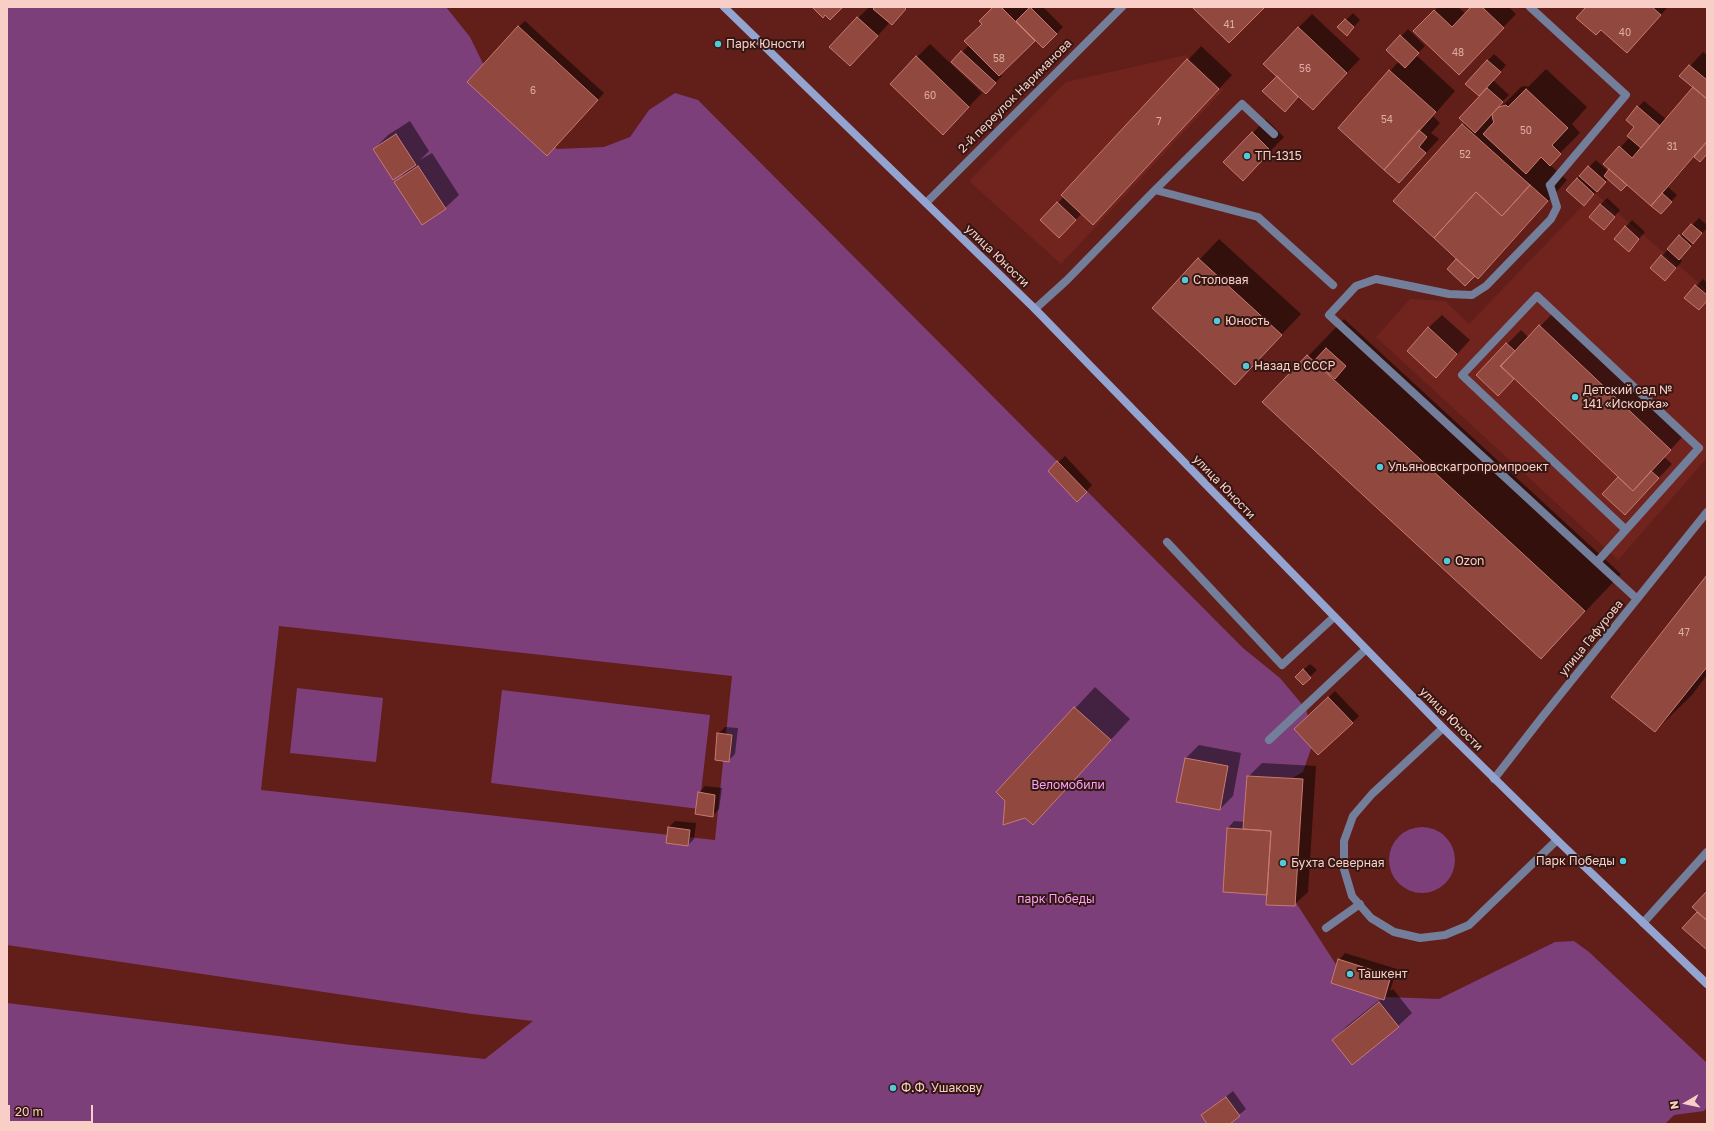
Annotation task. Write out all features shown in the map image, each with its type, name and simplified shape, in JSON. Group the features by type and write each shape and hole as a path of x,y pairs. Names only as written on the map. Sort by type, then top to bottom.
{"main road":[{"name":"улица Юности","path":"724,7 1035,309 1365,650 1494,779 1707,984"}],"street":[{"name":"2-й переулок Нариманова","path":"926,203 1122,7"},
{"path":"1530,7 1626,95 1550,186 1557,207 1552,219 1486,286 1472,295 1449,294 1376,279 1356,286 1329,315 1638,599"},
{"path":"1035,309 1067,280 1242,104 1274,134"},
{"path":"1156,190 1258,217 1333,285"},
{"path":"1597,562 1699,448 1537,296 1462,375 1625,529"},
{"name":"улица Гафурова","path":"1494,779 1707,512"},
{"path":"1167,542 1282,665 1334,617"},
{"path":"1269,740 1365,650"},
{"path":"1443,728 1372,794 1353,816 1344,841 1344,870 1352,896 1371,918 1394,932 1420,938 1445,935 1469,925 1557,840"},
{"path":"1642,923 1707,852"},
{"path":"1326,928 1360,904"}],"shaded area":[{"path":"1186,55 1223,90 1061,264 969,181 1066,82"},
{"name":"Детский сад № 141 «Искорка»","path":"1595,193 1707,290 1707,458 1618,560 1376,337 1410,299 1445,301 1469,324"}],"green space":[{"path":"7,7 446,7 470,37 493,84 526,121 557,149 604,147 630,137 649,110 675,93 698,100 1243,648 1280,678 1306,709 1314,740 1303,772 1286,782 1280,878 1346,980 1387,997 1439,999 1555,942 1574,941 1589,952 1707,1063 1707,1107 1704,1111 1674,1115 1665,1124 7,1124 7,1003 352,1045 485,1059 533,1021 472,1014 7,945","holes":["279,626 732,676 715,840 261,790"]},
{"path":"297,688 383,698 376,762 290,753"},
{"path":"502,690 710,715 699,809 491,783"},
{"path":"1416,827 1428,827 1440,832 1450,842 1455,854 1453,873 1440,888 1428,893 1416,893 1404,888 1394,878 1389,866 1389,854 1394,842 1404,832"}],"building":[{"path":"812,7 843,7 830,20 825,15 823,18"},
{"path":"875,7 904,7 906,9 892,25 873,9"},
{"path":"993,7 1001,7 1035,41 999,76 964,41 982,24 979,21"},
{"path":"1030,7 1057,34 1043,48 1016,21"},
{"path":"1192,7 1265,7 1229,43"},
{"path":"1471,7 1482,7 1504,28 1459,75 1413,31 1434,10 1452,27"},
{"path":"1586,7 1652,7 1661,15 1627,53 1601,30 1596,35 1576,18"},
{"path":"857,17 878,36 850,66 829,47"},
{"path":"1345,19 1354,27 1347,36 1337,27"},
{"path":"518,26 598,100 547,156 467,82"},
{"path":"1298,27 1347,73 1313,110 1263,64"},
{"path":"1400,35 1419,53 1405,68 1386,50"},
{"path":"961,51 996,83 986,94 951,62"},
{"path":"916,56 969,107 943,135 890,84"},
{"path":"1187,59 1219,89 1093,225 1061,195"},
{"path":"1487,60 1501,72 1479,96 1465,84"},
{"path":"1689,65 1707,80 1707,99 1679,76"},
{"path":"1389,70 1436,112 1384,170 1338,128"},
{"path":"1277,76 1298,97 1285,112 1262,91"},
{"path":"1693,87 1707,99 1707,141 1651,206 1603,164 1619,146 1632,158"},
{"path":"1487,88 1503,102 1475,133 1459,118"},
{"path":"1526,89 1568,128 1552,145 1561,154 1550,166 1541,157 1526,174 1483,134 1494,122 1492,114 1499,107 1506,105 1508,107"},
{"path":"1637,106 1660,126 1641,148 1627,136 1634,127 1626,120"},
{"path":"1462,124 1530,185 1502,216 1476,192 1434,238 1393,201"},
{"path":"1419,130 1427,137 1419,147 1426,153 1399,183 1384,170"},
{"name":"ТП-1315","path":"1252,132 1271,151 1243,181 1223,162"},
{"path":"396,134 416,165 393,180 373,149"},
{"path":"1707,142 1707,154 1700,162 1694,157"},
{"path":"418,166 446,209 422,225 394,182"},
{"path":"1588,166 1606,182 1597,192 1579,176"},
{"path":"1609,169 1627,185 1621,191 1604,176"},
{"path":"1577,178 1594,194 1584,206 1566,190"},
{"path":"1530,185 1548,201 1478,279 1434,238 1476,192 1502,216"},
{"path":"1662,193 1672,202 1661,214 1651,206"},
{"path":"1057,202 1076,220 1059,238 1040,220"},
{"path":"1600,204 1615,217 1604,230 1589,217"},
{"path":"1691,224 1702,233 1693,244 1682,234"},
{"path":"1625,226 1639,239 1629,252 1614,239"},
{"path":"1679,235 1691,246 1679,260 1667,249"},
{"path":"1661,255 1676,268 1665,281 1650,268"},
{"name":"Юность","path":"1198,258 1282,335 1235,385 1152,308"},
{"path":"1456,259 1475,276 1465,286 1447,269"},
{"path":"1695,285 1707,295 1707,301 1699,310 1684,298"},
{"path":"1539,325 1671,450 1633,491 1501,366"},
{"path":"1428,327 1457,354 1436,378 1407,351"},
{"path":"1506,343 1515,351 1500,366 1514,379 1498,396 1476,375"},
{"path":"1326,348 1346,366 1335,379 1314,361"},
{"name":"Ульяновскагропромпроект","path":"1307,355 1585,611 1541,659 1262,402"},
{"path":"1057,461 1087,492 1077,502 1048,471"},
{"path":"1651,471 1659,478 1625,515 1602,494 1618,477 1633,491"},
{"path":"1707,575 1707,667 1655,732 1611,697"},
{"path":"1303,669 1311,678 1303,685 1295,677"},
{"path":"1328,697 1353,723 1318,755 1294,729"},
{"path":"1074,707 1111,740 1033,825 1025,818 1003,825 1005,801 996,792"},
{"path":"717,733 732,735 729,762 715,760"},
{"path":"1185,758 1228,766 1220,810 1176,802"},
{"name":"Бухта Северная","path":"1247,776 1303,779 1295,906 1266,905 1271,831 1243,829"},
{"path":"698,792 715,795 713,817 695,814"},
{"path":"668,827 690,830 688,846 666,843"},
{"path":"1227,828 1271,831 1267,895 1223,892"},
{"path":"1707,891 1707,920 1692,907"},
{"path":"1697,912 1707,921 1707,950 1682,928"},
{"path":"1338,959 1391,976 1384,1000 1331,983"},
{"path":"1379,1002 1399,1027 1352,1065 1332,1040"},
{"path":"1226,1097 1240,1116 1230,1124 1207,1124 1201,1115"}],"place":[{"name":"Парк Юности","path":"718,44"},
{"name":"ТП-1315","path":"1247,156"},
{"name":"Столовая","path":"1185,280"},
{"name":"Юность","path":"1217,321"},
{"name":"Назад в СССР","path":"1246,366"},
{"name":"Детский сад № 141 «Искорка»","path":"1575,397"},
{"name":"Ульяновскагропромпроект","path":"1380,467"},
{"name":"Ozon","path":"1447,561"},
{"name":"Парк Победы","path":"1623,861"},
{"name":"Бухта Северная","path":"1283,863"},
{"name":"Ташкент","path":"1350,974"},
{"name":"Ф.Ф. Ушакову","path":"893,1088"}],"park label":[{"name":"Веломобили","path":"1068,785"},
{"name":"парк Победы","path":"1056,899"}]}
